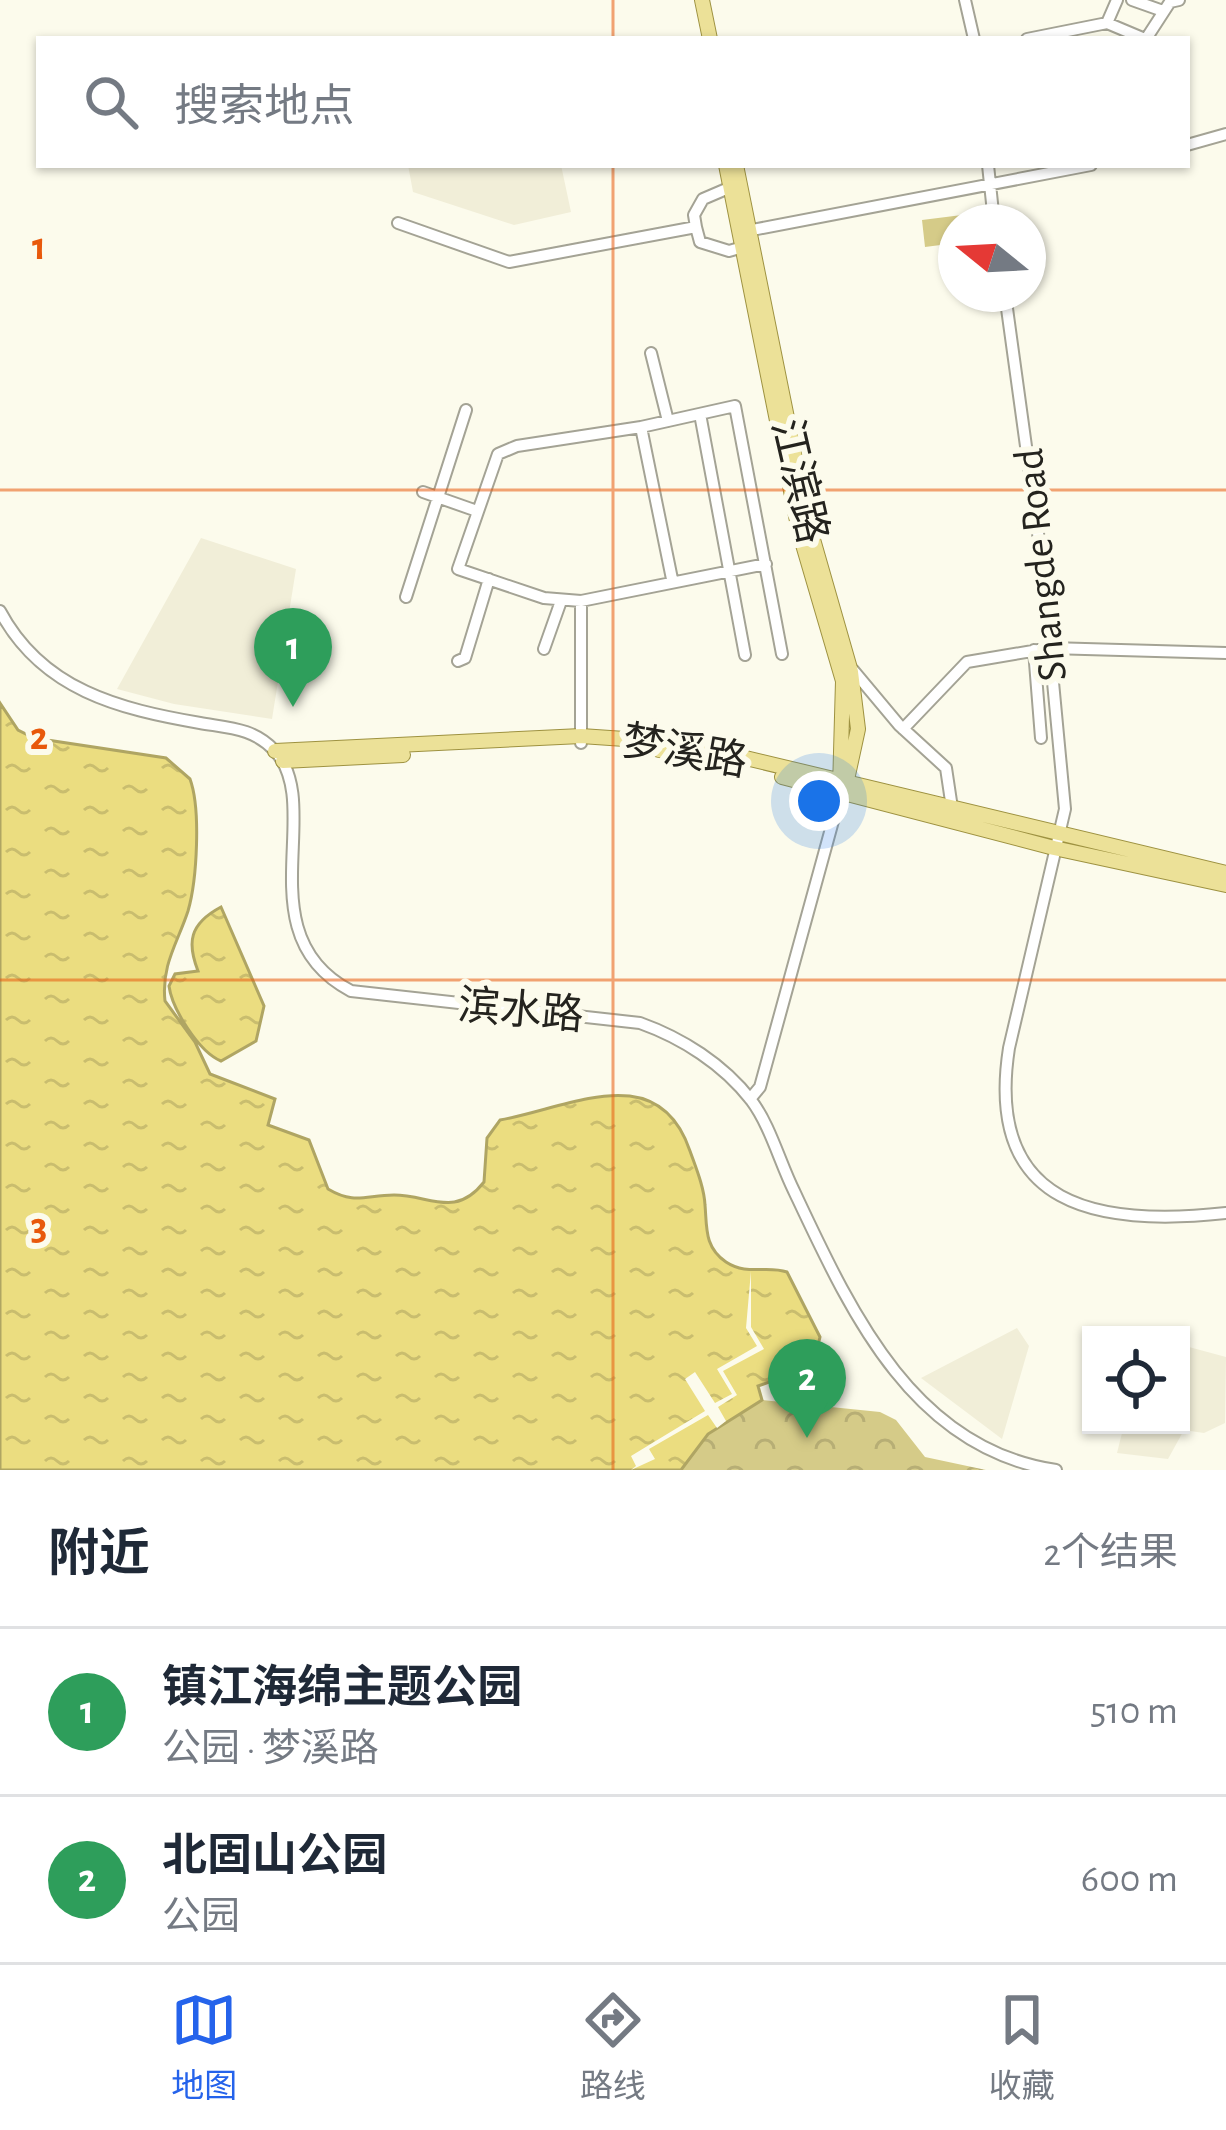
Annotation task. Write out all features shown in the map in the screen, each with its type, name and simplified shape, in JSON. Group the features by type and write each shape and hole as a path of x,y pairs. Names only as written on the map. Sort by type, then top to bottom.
{"main road":[{"path":"698,0 705,36"},
{"name":"江滨路","path":"728,168 808,522 850,667 858,729 843,785"},
{"name":"江滨路","path":"736,168 744,237 799,531 843,681 843,785"},
{"name":"梦溪路","path":"279,756 581,739 682,753 843,785 952,808 1059,843 1226,873"},
{"name":"梦溪路","path":"843,785 1226,885"}],"street":[{"path":"965,0 973,36"},
{"path":"1107,23 1117,0"},
{"path":"1132,0 1163,10"},
{"path":"1147,36 1163,10 1179,0"},
{"path":"1042,36 1107,23 1138,36"},
{"path":"1190,144 1226,134"},
{"path":"988,168 992,204"},
{"path":"731,187 703,199 694,215 700,242 712,248 744,237 1076,168"},
{"path":"398,224 509,262 696,227"},
{"name":"Shangde Road","path":"1007,312 1065,809 1003,1088 1008,1125 1022,1158 1048,1188 1096,1213 1141,1220 1226,1213"},
{"path":"651,353 668,421"},
{"path":"766,564 561,601 458,569 498,454 517,446 735,406 766,564 782,654"},
{"path":"406,598 466,410"},
{"path":"700,414 746,655"},
{"path":"640,427 672,579"},
{"path":"423,492 477,511"},
{"path":"458,661 465,658 489,580"},
{"path":"581,739 583,600"},
{"path":"544,650 561,601"},
{"path":"0,611 31,652 77,692 117,707 248,730 279,756"},
{"path":"902,729 957,667 1049,648 1226,653"},
{"path":"1034,650 1041,738"},
{"path":"850,667 902,729 946,768 952,808"},
{"name":"滨水路","path":"279,756 302,943 314,965 352,991 640,1023 675,1036 750,1099 820,1243 901,1383 953,1433 983,1450 1056,1470"},
{"name":"江滨路","path":"750,1099 760,1087 843,785"}],"shaded area":[{"path":"409,168 562,168 571,212 514,225 413,192"},
{"path":"201,538 296,569 272,719 174,704 117,689"},
{"path":"1017,1328 1029,1346 1002,1439 921,1378"},
{"path":"1190,1347 1226,1357 1225,1423 1204,1433 1190,1431"},
{"path":"1122,1434 1182,1434 1168,1459 1117,1453"}],"green space":[{"path":"938,218 938,245 925,247 922,220"},
{"path":"762,1400 880,1412 896,1420 925,1457 986,1470 681,1470 708,1434"}],"water":[{"path":"0,703 18,730 34,738 166,758 190,779 197,826 194,882 168,965 165,1001 195,1042 210,1074 275,1099 268,1125 309,1140 328,1189 353,1198 394,1195 463,1200 484,1182 487,1138 500,1120 609,1096 634,1097 657,1105 675,1122 690,1151 714,1250 734,1266 787,1272 820,1337 813,1366 758,1386 762,1400 708,1434 681,1470 0,1470"},
{"path":"221,907 264,1006 256,1041 221,1061 188,1029 169,986 175,974 198,971 193,935 202,920"}],"pier":[{"path":"751,1271 751,1327 764,1349 723,1371 737,1395 718,1407 726,1421 717,1428 708,1415 649,1449 655,1459 631,1470 636,1466 631,1456 705,1411 685,1379 695,1372 715,1403 732,1394 717,1369 757,1346 746,1328"}],"place":[{"name":"镇江海绵主题公园","path":"293,707"},
{"name":"北固山公园","path":"807,1438"}]}
